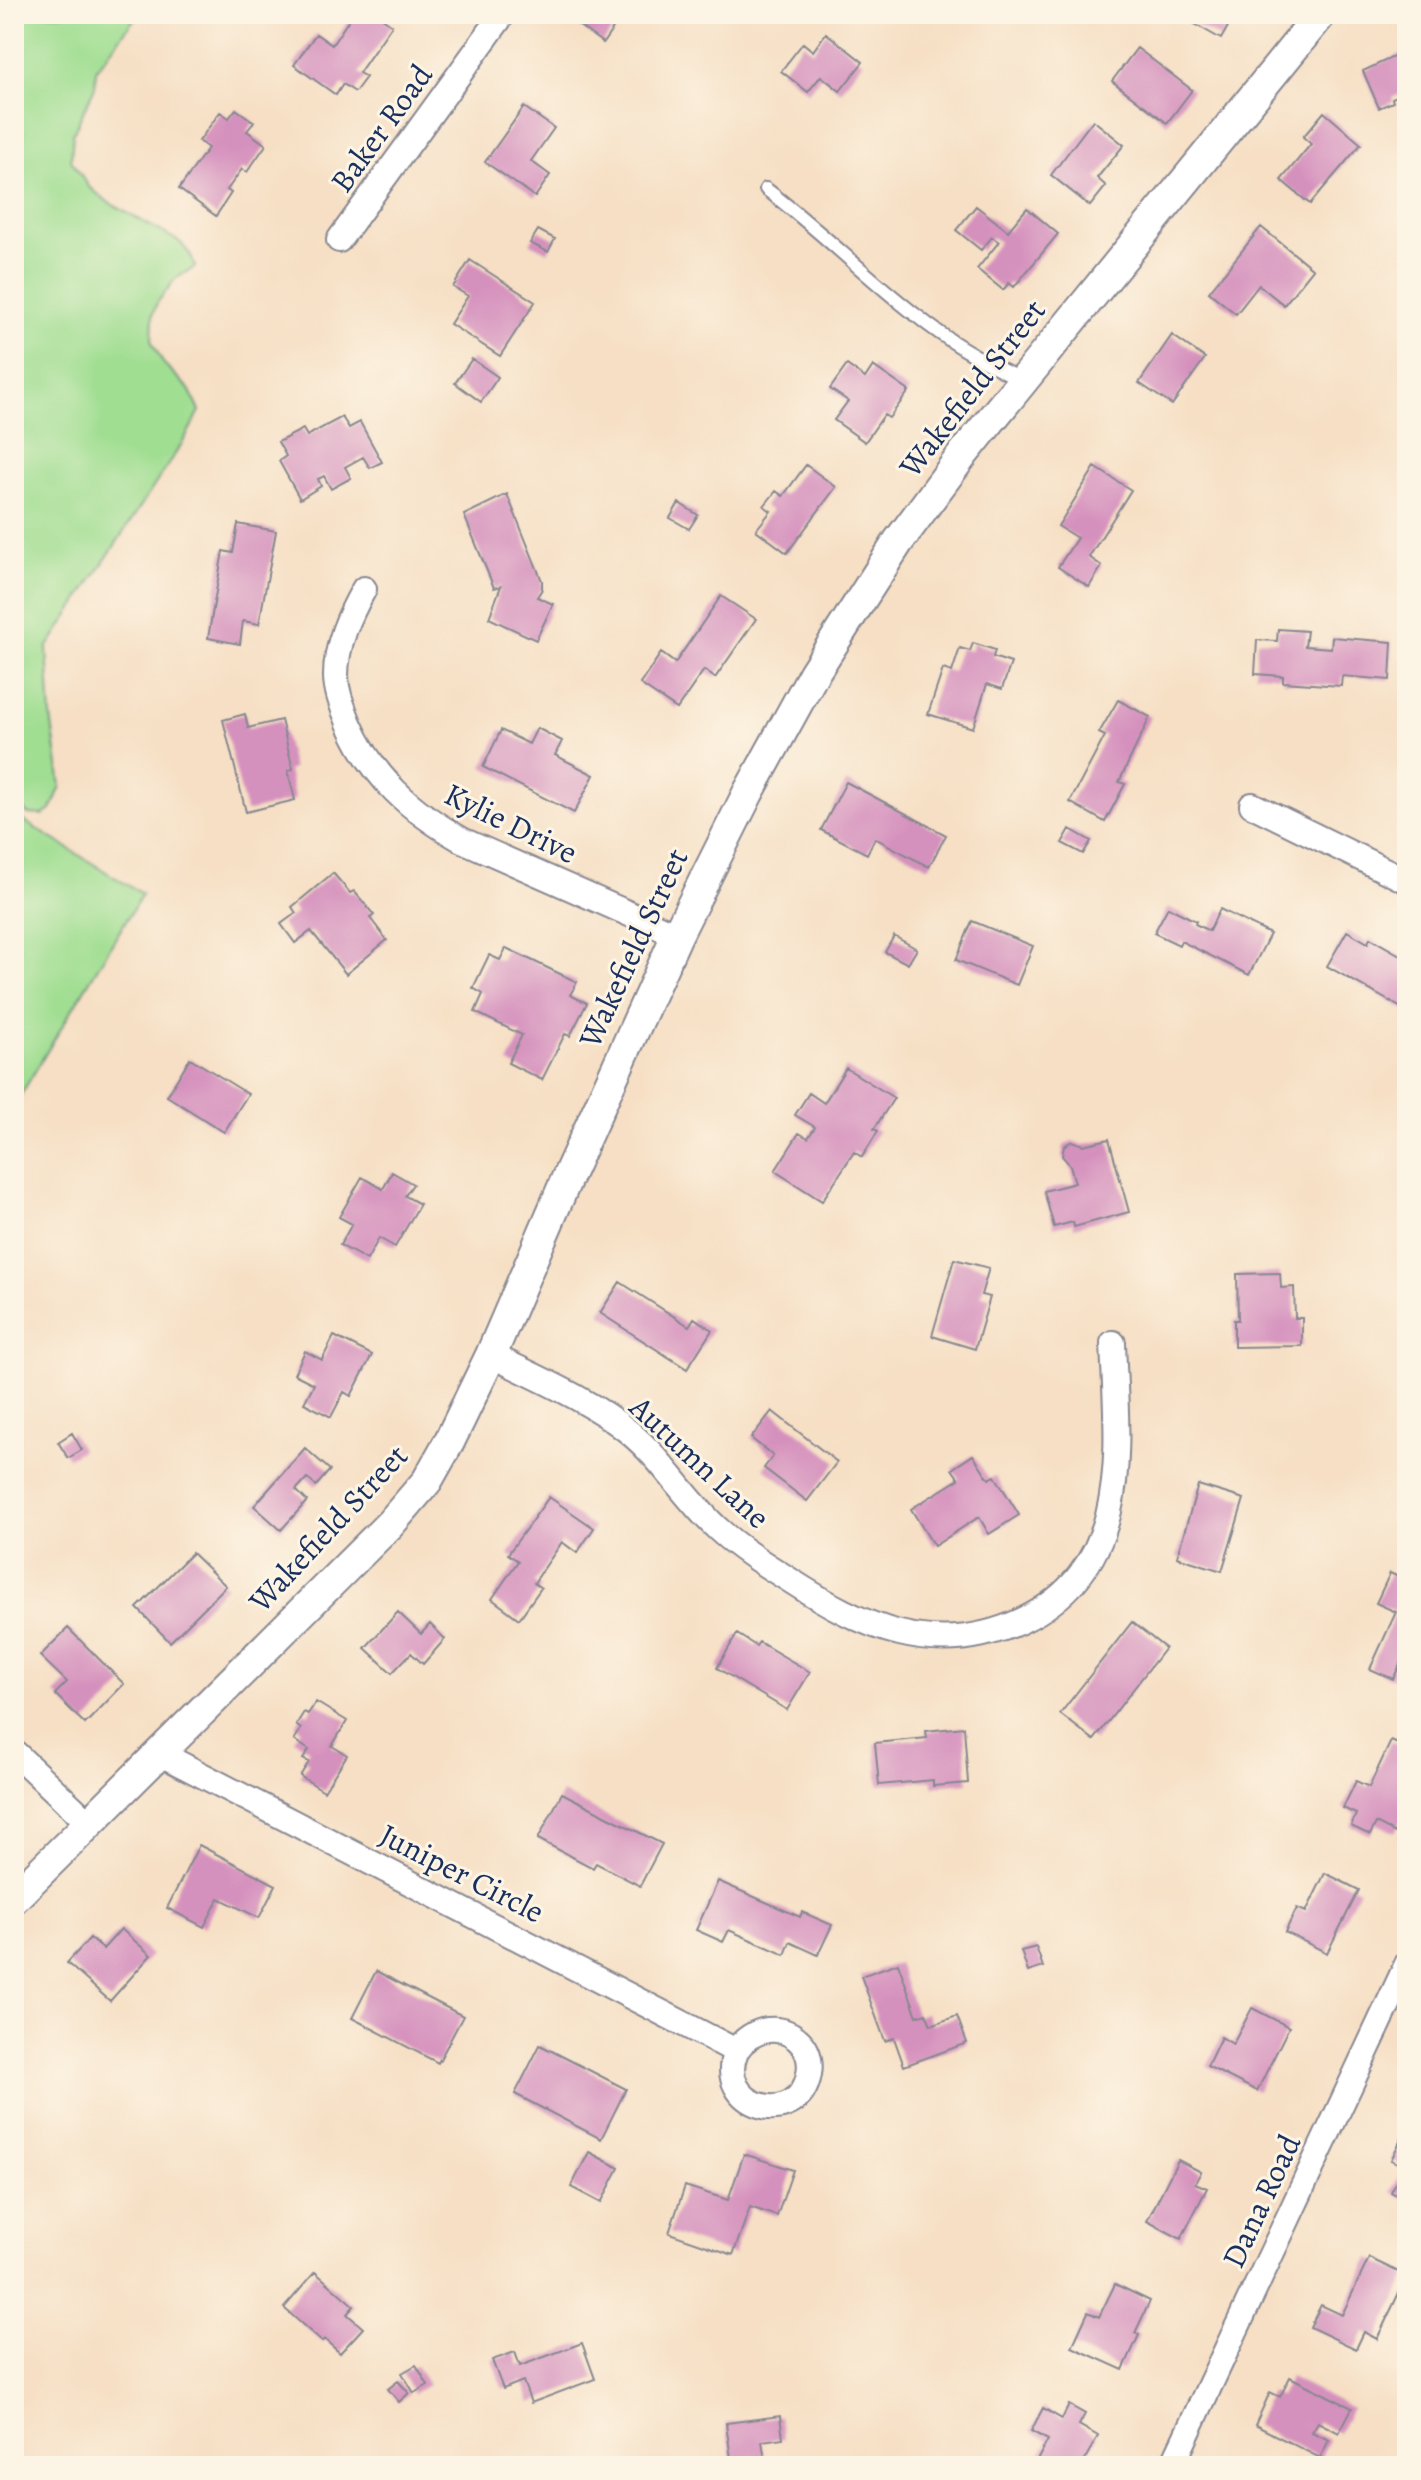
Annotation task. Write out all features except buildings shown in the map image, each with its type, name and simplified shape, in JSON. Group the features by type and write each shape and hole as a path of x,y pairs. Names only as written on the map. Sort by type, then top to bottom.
{"street":[{"name":"Baker Road","path":"339,240 503,14"},
{"name":"Wakefield Street","path":"14,1898 412,1501 439,1462 491,1355 677,935 772,746 821,662 898,542 1022,380 1321,14"},
{"name":"Kylie Drive","path":"364,589 342,637 336,672 338,693 366,756 395,793 431,822 462,840 677,935"},
{"path":"1252,805 1407,881"},
{"name":"Autumn Lane","path":"491,1355 579,1399 626,1429 656,1458 718,1529 814,1596 887,1631 905,1636 952,1639 990,1633 1041,1610 1074,1582 1102,1539 1115,1482 1113,1343"},
{"path":"14,1752 89,1823"},
{"name":"Juniper Circle","path":"159,1753 736,2051"},
{"name":"Dana Road","path":"1172,2466 1407,1964"}],"lane":[{"path":"766,189 804,218 916,316 975,356 1022,380"}],"green space":[{"path":"14,14 143,14 132,22 96,70 95,87 73,133 71,160 89,187 108,202 180,242 190,254 195,267 175,279 157,303 153,314 152,342 163,363 189,389 200,411 183,442 47,648 51,717 61,786 51,810 42,815 28,814 14,799"},
{"path":"14,815 142,894 14,1106"}]}
